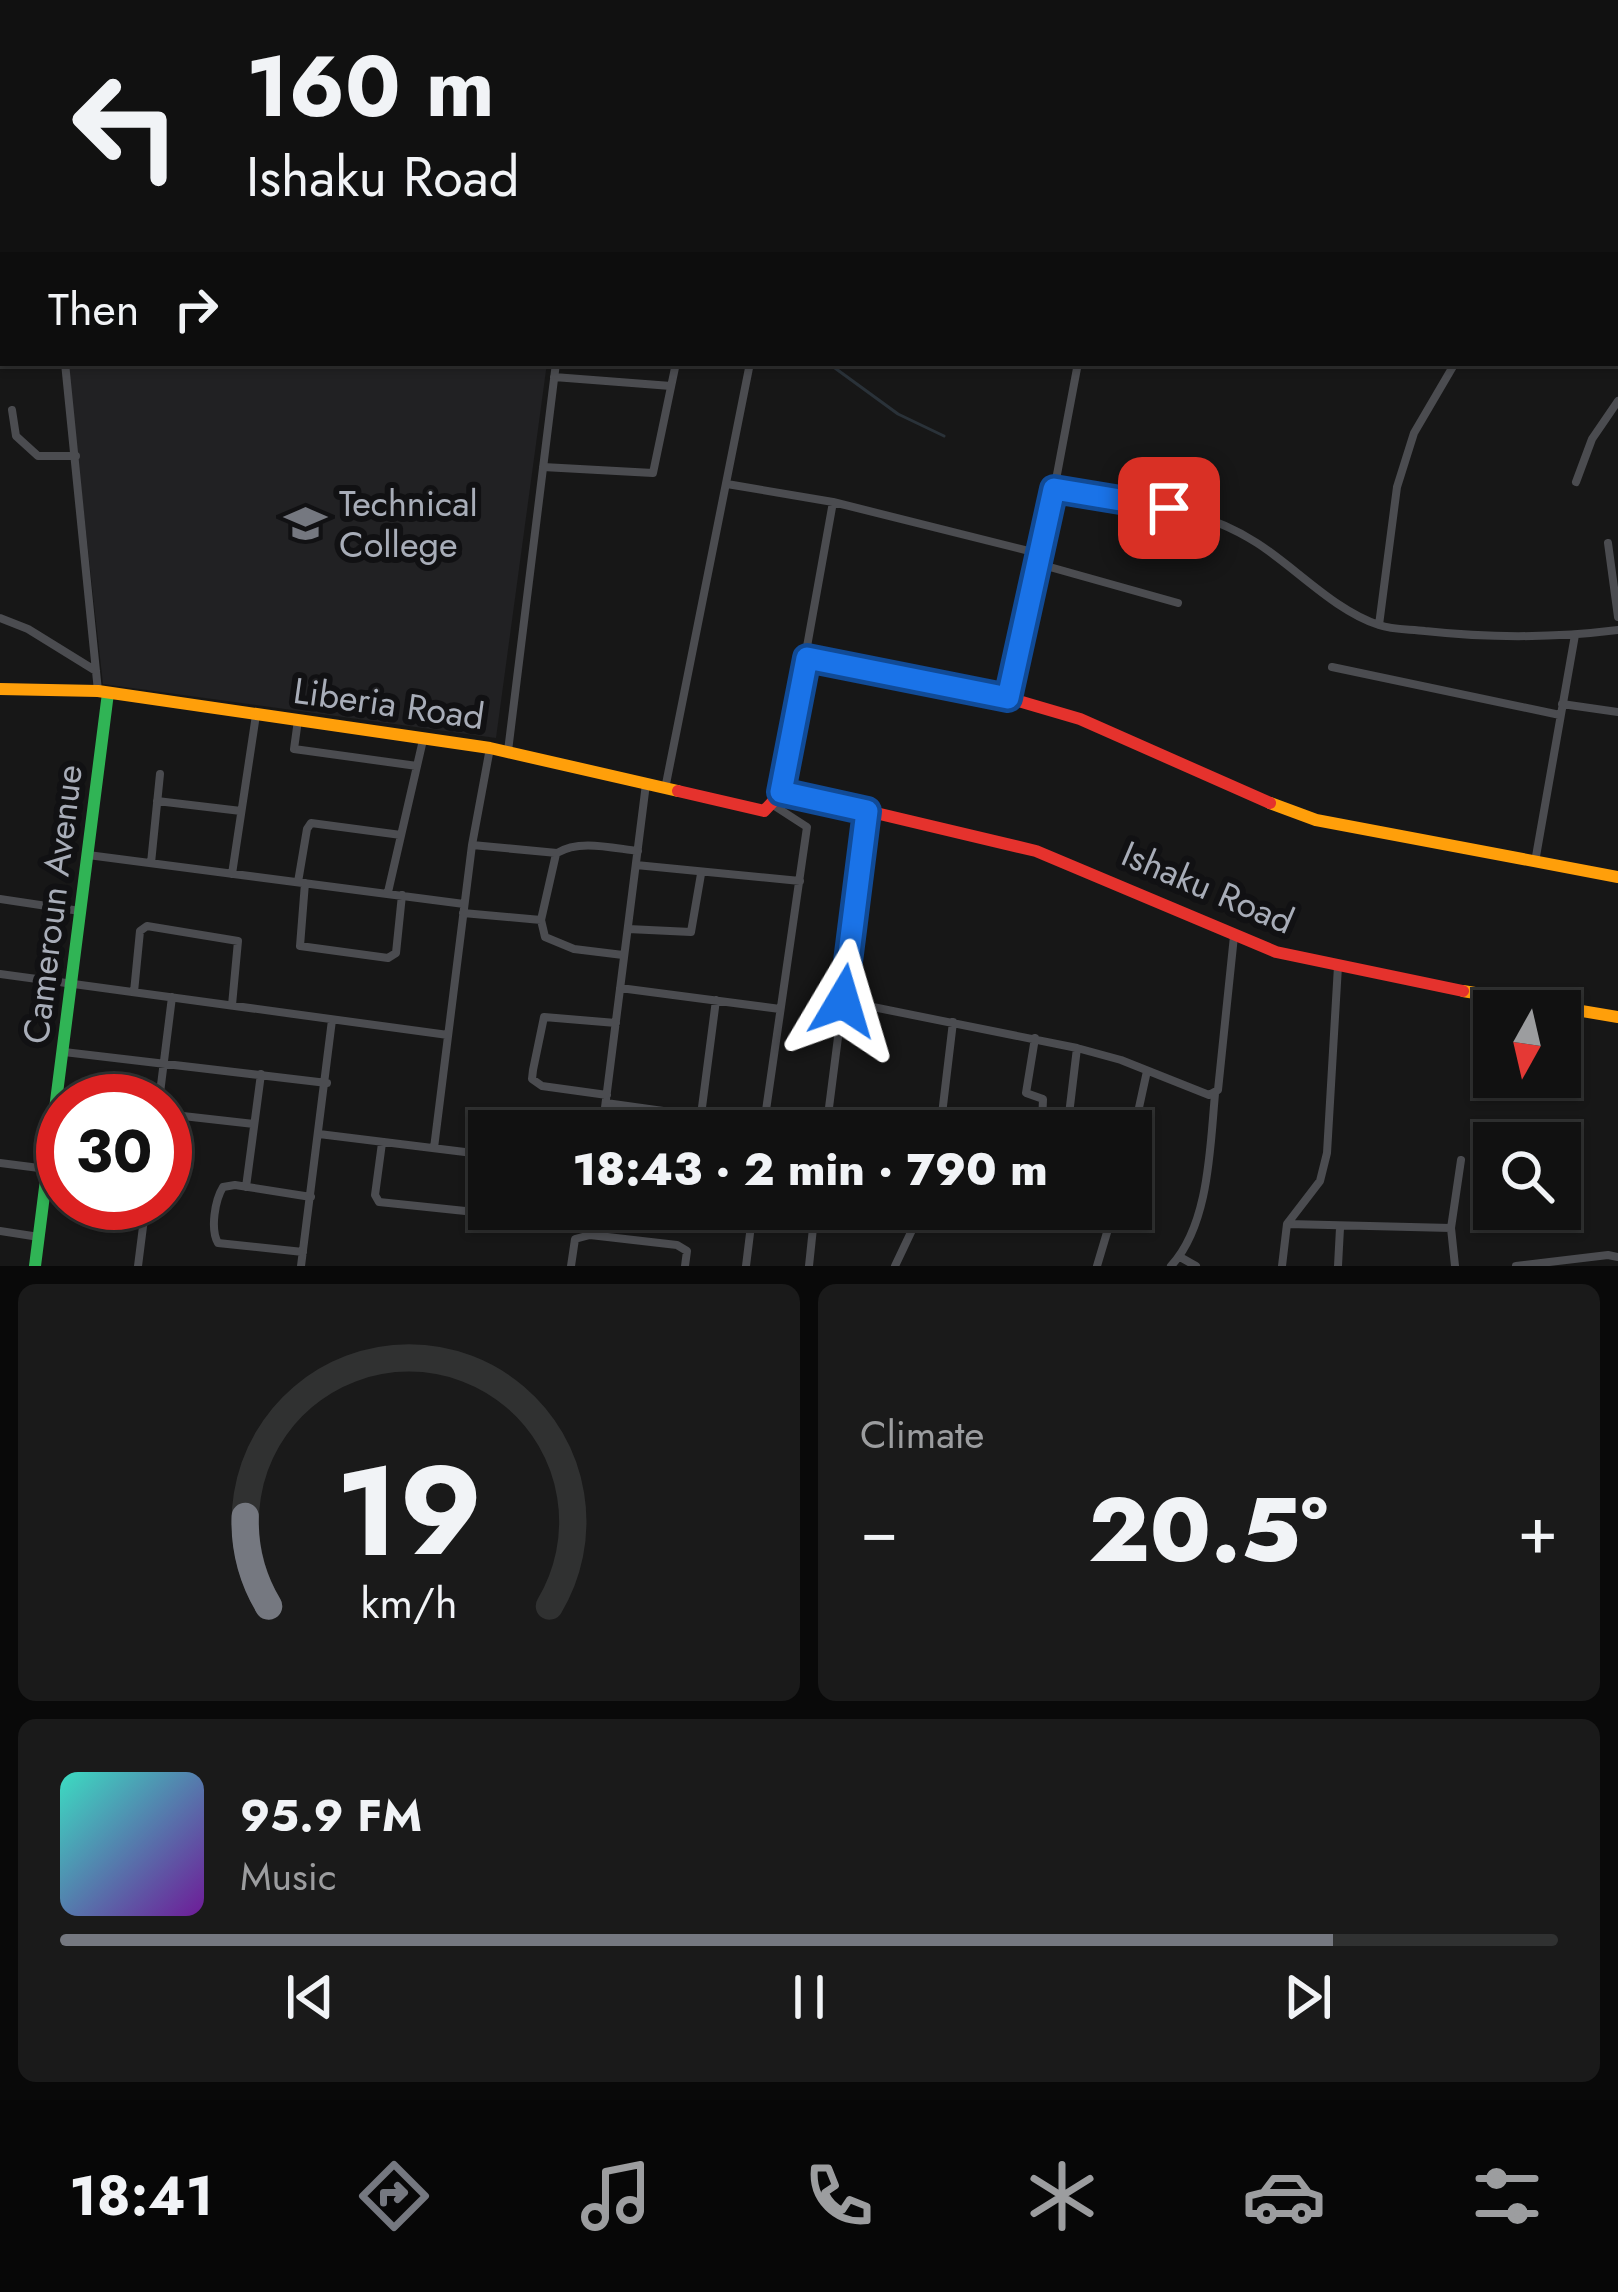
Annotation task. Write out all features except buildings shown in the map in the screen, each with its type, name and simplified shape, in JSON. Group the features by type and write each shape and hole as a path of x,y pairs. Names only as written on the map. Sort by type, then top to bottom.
{"street":[{"path":"65,366 103,692"},
{"path":"508,751 556,366"},
{"path":"543,466 653,473 675,366"},
{"path":"665,789 749,366"},
{"path":"1008,698 1077,366"},
{"path":"1379,626 1397,487 1414,434 1453,366"},
{"path":"554,377 671,386"},
{"path":"1576,482 1592,439 1618,401"},
{"path":"12,410 16,436 38,456 76,456"},
{"path":"727,484 833,502 1178,603"},
{"path":"1054,489 1201,515 1254,541 1379,626 1477,636 1618,630"},
{"path":"766,1110 807,827 773,803 807,658 833,502"},
{"path":"1608,543 1618,617"},
{"path":"0,618 28,629 98,671"},
{"path":"1535,862 1575,635"},
{"path":"807,658 1008,698 1112,731 1244,794 1316,820 1618,877"},
{"path":"1332,667 1561,710 1618,712"},
{"name":"Liberia Road","path":"0,688 103,692 490,748 665,789 773,803"},
{"name":"Cameroun Avenue","path":"61,1074 103,692"},
{"path":"232,874 256,715"},
{"path":"298,720 294,749 417,766"},
{"path":"388,892 423,740"},
{"path":"434,1148 472,845 490,748"},
{"path":"152,863 160,774"},
{"path":"605,1110 646,784"},
{"path":"157,801 242,812"},
{"name":"Ishaku Road","path":"773,803 867,811 1036,851 1276,952 1618,1018"},
{"path":"829,1110 867,811"},
{"path":"401,836 311,824 302,883 300,946 388,958 396,953 402,895"},
{"path":"472,845 557,853 581,845 638,850"},
{"path":"557,853 541,920 545,937 560,946 623,955"},
{"path":"88,855 388,892 541,920"},
{"path":"636,865 800,880"},
{"path":"628,929 691,932 700,874"},
{"path":"0,899 80,911"},
{"path":"134,992 140,931 147,926 238,941 232,1005"},
{"path":"1172,1266 1188,1250 1199,1207 1234,936"},
{"path":"1282,1266 1287,1224 1320,1181 1327,1153 1337,966"},
{"path":"0,974 448,1035"},
{"path":"620,988 780,1009"},
{"path":"163,1074 172,997"},
{"path":"701,1110 716,1000"},
{"path":"843,1001 1077,1048 1215,1094"},
{"path":"616,1023 544,1017 532,1079 537,1084 671,1110"},
{"path":"302,1266 332,1020"},
{"path":"943,1110 953,1022"},
{"path":"1035,1038 1026,1093 1043,1099 1043,1110"},
{"path":"1069,1110 1077,1048"},
{"path":"64,1052 327,1083"},
{"path":"1139,1110 1148,1071"},
{"path":"246,1187 261,1074"},
{"path":"192,1117 254,1124"},
{"path":"320,1134 468,1152"},
{"path":"382,1143 376,1200 468,1208"},
{"path":"1455,1266 1451,1228 1461,1160"},
{"path":"0,1163 36,1168"},
{"path":"303,1252 218,1243 214,1239 219,1193 224,1187 246,1187 311,1197"},
{"path":"1287,1224 1451,1228"},
{"path":"1338,1266 1340,1228"},
{"name":"Cameroun Avenue","path":"35,1266 39,1230"},
{"path":"138,1266 143,1230"},
{"path":"746,1266 750,1230"},
{"path":"808,1266 812,1230"},
{"path":"895,1266 912,1230"},
{"path":"1097,1266 1108,1230"},
{"path":"0,1231 38,1237"},
{"path":"571,1266 575,1239 590,1235 677,1244 687,1251 685,1266"},
{"path":"1180,1257 1196,1266"},
{"path":"1516,1266 1618,1257"}],"shaded area":[{"name":"Technical College","path":"67,366 547,366 496,738 103,684"}],"waterway":[{"path":"832,366 898,414 944,436"}],"traffic: fast":[{"path":"35,1266 108,693"}],"traffic: slow":[{"path":"0,689 98,691 490,748 678,791"},
{"path":"1270,803 1316,820 1618,877"},
{"path":"1463,991 1618,1017"}],"traffic: jam":[{"path":"807,658 1008,698 1080,719 1270,803"},
{"path":"678,791 764,811 783,791 1036,851 1276,952 1463,991"}],"place":[{"name":"Technical College","path":"305,524"}],"route":[{"path":"843,1001 867,811 781,792 807,658 1008,698 1054,489 1169,508"}]}
